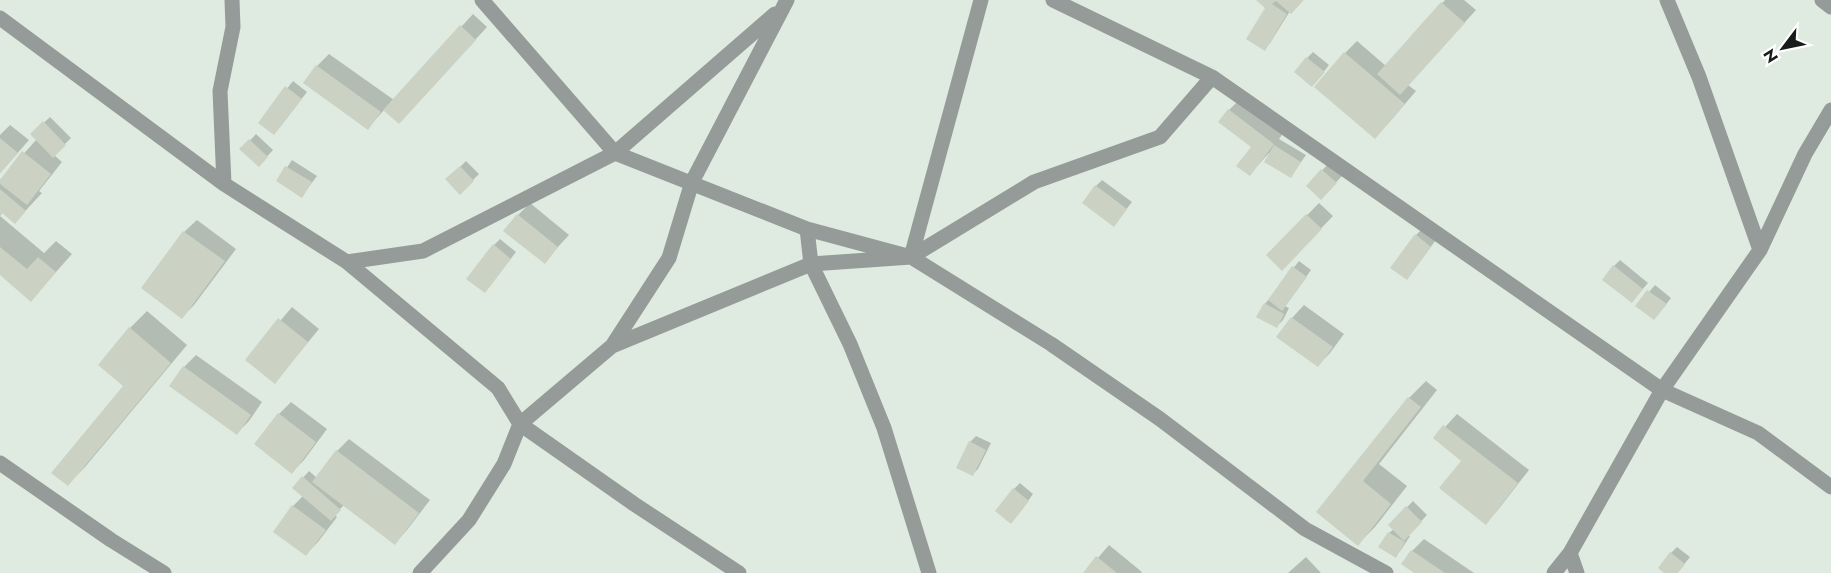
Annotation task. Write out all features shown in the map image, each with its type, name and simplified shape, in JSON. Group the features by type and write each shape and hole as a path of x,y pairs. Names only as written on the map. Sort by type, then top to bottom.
{"street":[{"path":"224,184 220,91 233,27 232,0"},
{"path":"482,0 615,153 807,229 911,257 1051,344 1160,419 1305,528 1386,573"},
{"path":"911,257 981,0"},
{"path":"1053,0 1212,77 1662,390 1758,433 1831,487"},
{"path":"1667,0 1700,77 1760,250"},
{"path":"1822,0 1831,7"},
{"path":"347,262 423,251 615,153 784,4"},
{"path":"420,573 469,520 504,464 520,423 612,345 669,258 692,182 784,4"},
{"path":"0,18 224,184 347,262 498,388 520,423 634,504 739,573"},
{"path":"612,345 811,264 911,257 1034,182 1160,137 1212,77"},
{"path":"1554,573 1570,553 1662,390 1760,250 1804,154 1831,110"},
{"path":"807,229 811,264 850,344 884,428 929,573"},
{"path":"0,463 111,540 164,573"},
{"path":"1570,553 1577,573"}],"building":[{"path":"1256,0 1304,0 1291,14 1276,1 1272,4 1287,14 1265,51 1246,39 1265,8"},
{"path":"1441,2 1465,23 1400,95 1377,74"},
{"path":"460,25 476,40 399,124 383,110"},
{"path":"1344,52 1405,104 1375,139 1314,87"},
{"path":"1306,57 1325,72 1312,87 1294,72"},
{"path":"316,65 381,112 368,130 303,83"},
{"path":"285,86 302,99 274,135 258,123"},
{"path":"1228,109 1274,144 1250,176 1236,166 1251,147 1218,122"},
{"path":"43,121 66,145 53,158 30,134"},
{"path":"0,138 18,153 0,173"},
{"path":"249,139 268,157 259,167 239,149"},
{"path":"1274,145 1301,162 1291,178 1264,162"},
{"path":"22,151 51,174 27,205 0,184 0,180"},
{"path":"285,166 312,182 302,198 276,181"},
{"path":"460,166 474,181 460,195 445,179"},
{"path":"1321,169 1337,183 1321,200 1306,186"},
{"path":"1095,185 1127,209 1114,227 1082,203"},
{"path":"0,189 26,211 15,224 2,213 0,215"},
{"path":"517,214 558,247 545,264 503,231"},
{"path":"1306,214 1322,229 1282,271 1266,255"},
{"path":"183,231 225,261 182,319 141,288"},
{"path":"1415,234 1431,247 1407,280 1390,268"},
{"path":"493,244 511,259 485,293 466,279"},
{"path":"0,247 27,269 38,257 56,272 31,302 0,275"},
{"path":"1613,265 1643,289 1632,303 1602,280"},
{"path":"1292,266 1307,277 1282,311 1268,300"},
{"path":"1647,290 1667,304 1654,320 1635,306"},
{"path":"1264,303 1284,314 1277,328 1256,317"},
{"path":"1291,317 1333,347 1318,367 1276,337"},
{"path":"278,318 308,342 275,384 245,360"},
{"path":"129,327 171,363 68,486 51,473 123,386 98,365"},
{"path":"183,366 251,415 237,435 169,386"},
{"path":"1408,397 1421,407 1363,481 1391,504 1358,546 1316,512"},
{"path":"278,413 316,442 292,474 254,444"},
{"path":"1443,425 1518,483 1486,525 1439,488 1461,461 1433,438"},
{"path":"969,441 986,450 973,476 956,468"},
{"path":"336,450 419,513 395,545 312,482"},
{"path":"302,476 341,510 331,521 292,488"},
{"path":"1013,488 1029,501 1011,524 995,511"},
{"path":"292,505 326,530 306,556 273,532"},
{"path":"1406,506 1422,522 1404,541 1388,525"},
{"path":"1388,532 1405,542 1396,558 1378,547"},
{"path":"1411,550 1445,573 1414,573 1401,564"},
{"path":"1670,552 1685,564 1678,573 1664,573 1658,568"},
{"path":"1096,556 1117,573 1083,573"}]}
